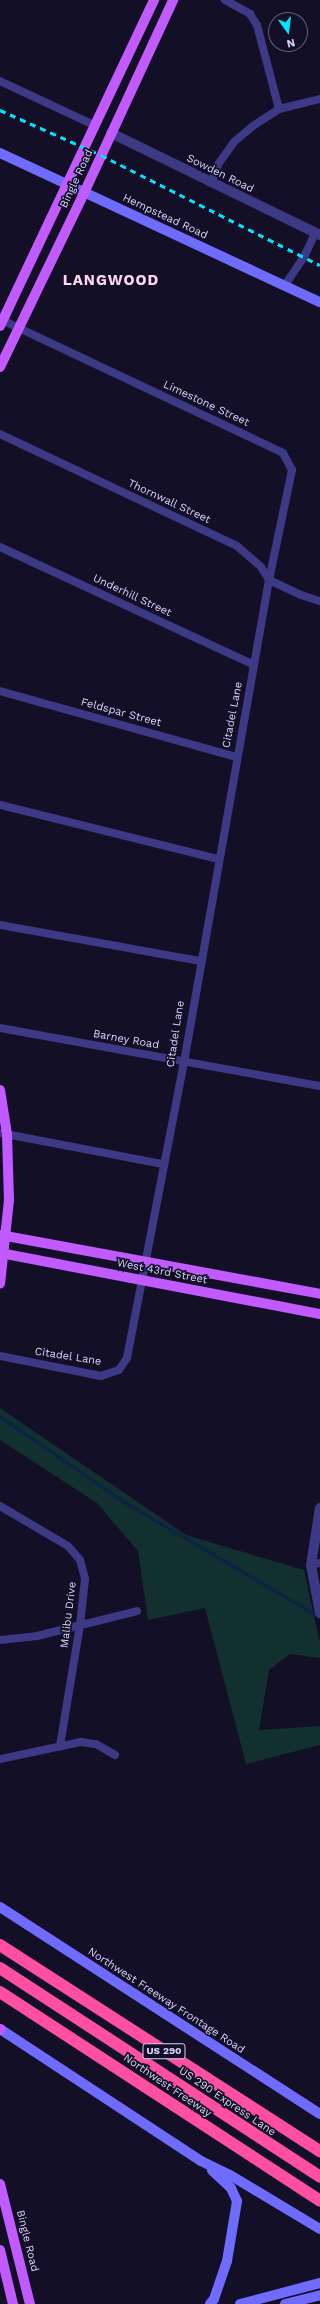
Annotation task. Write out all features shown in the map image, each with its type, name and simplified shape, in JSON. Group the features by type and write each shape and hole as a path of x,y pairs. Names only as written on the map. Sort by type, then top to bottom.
{"highway":[{"name":"US 290","path":"4,1948 320,2151"},
{"name":"US 290 Express Lane","path":"0,1968 320,2177"},
{"name":"Northwest Freeway","path":"0,1992 320,2201"}],"main road":[{"name":"Bingle Road","path":"1,322 94,125 128,58 154,0"},
{"name":"Bingle Road","path":"0,367 84,193 173,0"},
{"path":"128,58 143,64"},
{"name":"Hempstead Road","path":"0,153 320,302"},
{"path":"0,1090 9,1200 3,1236 0,1284"},
{"name":"West 43rd Street","path":"3,1236 250,1283 320,1294"},
{"name":"West 43rd Street","path":"2,1253 320,1314"},
{"path":"246,1300 250,1283"},
{"name":"Northwest Freeway Frontage Road","path":"0,1907 320,2114"},
{"path":"0,1916 36,1931"},
{"path":"0,2029 201,2161 230,2175 320,2229"},
{"path":"201,2161 231,2188 237,2201 228,2261 214,2299 210,2304"},
{"name":"Bingle Road","path":"0,2184 3,2208 30,2304"},
{"path":"0,2250 13,2304"},
{"path":"240,2304 320,2283"},
{"path":"285,2304 320,2295"}],"street":[{"path":"225,0 250,14 257,25 279,109"},
{"path":"0,81 94,125"},
{"path":"211,183 219,163 234,142 279,109 320,99"},
{"name":"Sowden Road","path":"111,134 317,234"},
{"path":"285,285 304,257 317,234"},
{"name":"Limestone Street","path":"1,322 20,328 283,453 292,470 269,580"},
{"name":"Thornwall Street","path":"0,434 237,546 261,567 269,580 301,595 320,601"},
{"name":"Underhill Street","path":"0,547 254,665"},
{"name":"Citadel Lane","path":"0,1356 101,1376 118,1370 127,1358 147,1263 163,1164 184,1062 218,859 269,580"},
{"name":"Feldspar Street","path":"0,691 236,757"},
{"path":"0,805 218,859"},
{"path":"0,925 201,961"},
{"name":"Barney Road","path":"0,1028 320,1086"},
{"path":"3,1134 163,1164"},
{"name":"Malibu Drive","path":"0,1506 68,1546 80,1560 85,1579 80,1625 60,1746"},
{"path":"319,1610 315,1564 320,1508"},
{"path":"0,1640 37,1636 137,1611"},
{"path":"0,1759 81,1742 96,1744 115,1755"}],"green space":[{"path":"0,1408 186,1535 304,1570 320,1643 320,1658 290,1654 269,1670 259,1730 320,1726 320,1745 246,1764 205,1608 148,1620 138,1551 97,1503 0,1440"}],"waterway":[{"path":"0,1416 123,1501 318,1616"}],"railway":[{"path":"0,110 101,155 320,265"}],"district":[{"name":"LANGWOOD","path":"111,281"}]}
